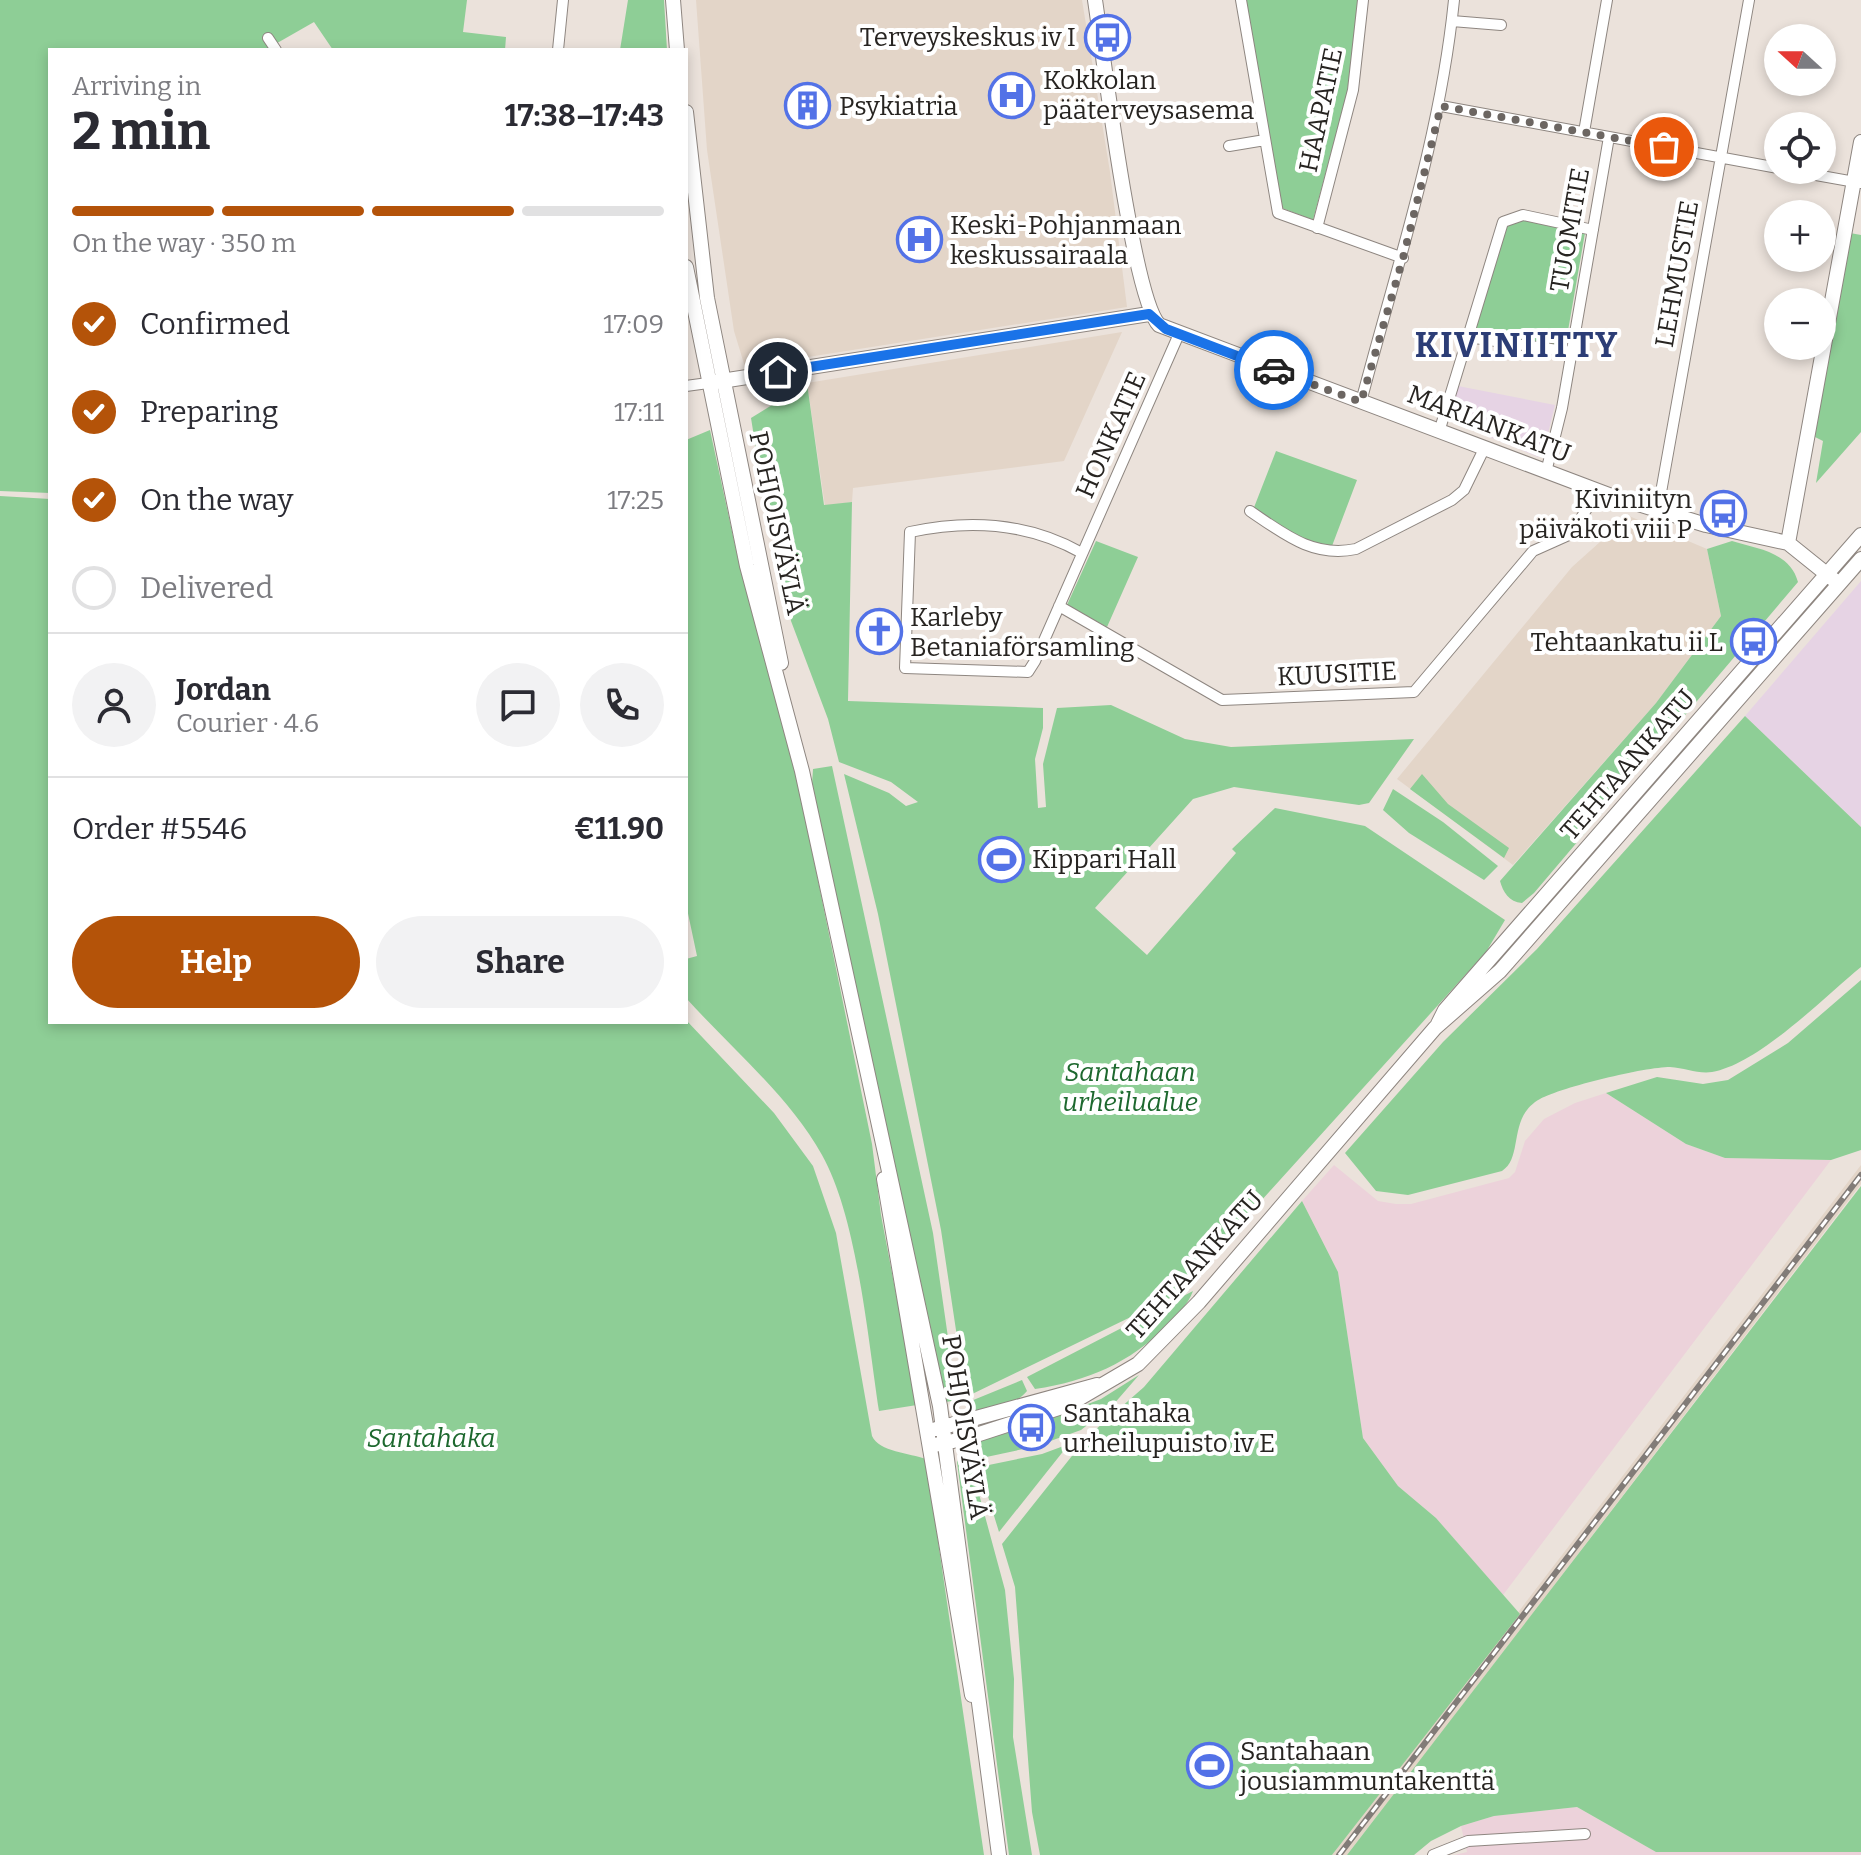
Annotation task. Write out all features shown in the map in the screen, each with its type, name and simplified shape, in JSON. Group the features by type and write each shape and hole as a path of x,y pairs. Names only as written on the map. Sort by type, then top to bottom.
{"main road":[{"path":"673,0 677,48"},
{"path":"715,382 1149,314 1134,245 1095,0"},
{"name":"POHJOISVÄYLÄ","path":"688,134 715,382 747,566 787,706 880,1135 891,1226 937,1437 969,1685 981,1730 999,1855"},
{"path":"1788,543 1857,182 1861,142"},
{"name":"POHJOISVÄYLÄ","path":"688,275 715,382"},
{"name":"MARIANKATU","path":"1149,314 1159,325 1179,334 1598,491 1706,525 1788,543 1839,584"},
{"name":"TEHTAANKATU","path":"1435,1028 1445,1010 1861,535"},
{"name":"TEHTAANKATU","path":"937,1437 1041,1416 1086,1398 1138,1364 1171,1333 1435,1028 1500,971 1861,559"}],"street":[{"path":"558,48 563,0"},
{"path":"1241,0 1278,213 1403,258"},
{"name":"HAAPATIE","path":"1317,228 1353,90 1363,0"},
{"path":"1361,402 1403,258 1441,106 1454,0"},
{"path":"1584,132 1607,0"},
{"name":"LEHMUSTIE","path":"1658,509 1749,0"},
{"path":"1452,21 1501,25"},
{"path":"268,38 275,48"},
{"path":"1441,106 1764,166"},
{"name":"TUOMITIE","path":"1546,472 1562,408 1609,137"},
{"path":"1229,146 1265,140"},
{"path":"1836,178 1857,182"},
{"path":"1439,432 1503,222 1523,215 1593,230"},
{"name":"HONKATIE","path":"1082,553 1047,535 1024,528 945,526 910,532 905,668 1028,672 1059,606 1179,334"},
{"path":"1468,337 1571,352"},
{"path":"688,386 715,382"},
{"path":"1250,511 1302,545 1341,552 1356,549 1452,500 1464,490 1484,449"},
{"name":"KUUSITIE","path":"1059,606 1222,700 1414,692 1533,551 1571,534 1598,491"},
{"path":"1433,1855 1468,1841 1585,1834"}],"shaded area":[{"name":"Keski-Pohjanmaan keskussairaala","path":"696,0 1082,0 1110,172 1127,307 745,367 734,331 707,150"},
{"path":"1122,332 1064,461 853,488 852,502 825,506 807,383"},
{"path":"1458,386 1555,405 1543,454 1538,457 1450,421"},
{"path":"1629,516 1707,549 1721,616 1656,703 1513,865 1397,779 1572,567"},
{"path":"1861,581 1861,827 1745,716"},
{"path":"1606,1093 1686,1144 1725,1158 1831,1160 1503,1595 1436,1518 1398,1486 1363,1438 1338,1272 1302,1201 1334,1165 1378,1201 1396,1204 1411,1204 1509,1178 1515,1172 1525,1141 1544,1119 1575,1103"},
{"path":"1861,1165 1861,1184 1458,1711 1347,1855 1332,1855"},
{"path":"1577,1807 1656,1852 1861,1852 1861,1855 1454,1855 1467,1852 1461,1826 1494,1816"}],"green space":[{"path":"0,0 467,0 463,32 506,37 505,48 332,48 314,22 268,48 48,48 48,493 0,491"},
{"path":"628,0 664,0 667,48 620,48"},
{"path":"1245,0 1359,0 1347,93 1313,220 1282,208"},
{"path":"1524,220 1585,233 1565,348 1474,333 1506,225"},
{"path":"1850,233 1861,235 1861,432 1816,483 1823,441 1815,437 1828,360 1836,360 1836,315"},
{"name":"Santahaan urheilualue","path":"807,383 824,505 852,502 848,701 1043,708 1043,728 1035,759 1038,808 1046,807 1043,764 1057,708 1111,705 1185,739 1231,747 1414,739 1369,803 1359,805 1234,787 1193,799 1095,908 1147,955 1236,853 1232,849 1275,808 1365,826 1505,920 1486,952 1176,1295 966,1397 941,1230 878,914 844,774 889,793 906,806 918,802 891,782 839,762 828,719 791,621 751,418"},
{"path":"710,430 738,559 797,778 872,1144 881,1215 917,1405 879,1411 853,1244 834,1181 822,1155 809,1133 776,1093 688,1000 688,958 697,956 688,913 688,439"},
{"path":"1276,451 1357,480 1332,546 1304,541 1253,510"},
{"name":"Santahaka","path":"0,496 48,499 48,1024 688,1022 774,1113 813,1166 836,1233 872,1436 888,1449 926,1459 984,1855 0,1855"},
{"path":"1096,541 1138,557 1107,627 1067,605"},
{"path":"1732,541 1772,553 1788,564 1798,582 1534,893 1522,903 1514,901 1505,893 1500,881 1656,703 1721,616 1707,549"},
{"path":"1745,716 1861,827 1861,967 1770,1043 1730,1066 1712,1072 1670,1067 1642,1070 1551,1094 1540,1099 1523,1116 1513,1156 1502,1171 1408,1195 1376,1191 1345,1153 1443,1042 1537,949"},
{"path":"832,766 933,1233 957,1400 946,1402 812,784 813,769"},
{"path":"1422,774 1448,804 1509,848 1504,858 1410,789"},
{"path":"1393,789 1443,822 1498,866 1484,880 1409,833 1383,810"},
{"path":"1861,980 1861,1150 1831,1160 1725,1158 1686,1144 1606,1093 1657,1077 1703,1084 1728,1080 1788,1043"},
{"path":"1861,1186 1861,1852 1656,1852 1577,1807 1494,1816 1461,1826 1431,1841 1414,1855 1347,1855"},
{"path":"1302,1201 1338,1272 1363,1438 1398,1486 1436,1518 1520,1614 1332,1855 1040,1855 1032,1812 1015,1587 1002,1544 1087,1437 1144,1387"},
{"path":"1193,1291 1182,1310 1167,1326 1123,1360 1090,1375 1054,1386 1035,1389 1027,1377"},
{"path":"1139,1375 1113,1405 1081,1430 1042,1444 1035,1424 1101,1399"},
{"path":"1022,1380 1027,1391 1021,1397 1000,1408 968,1416 966,1403"},
{"path":"1022,1429 1028,1448 977,1459 973,1442"},
{"path":"1069,1444 999,1532 979,1467 1042,1454"},
{"path":"966,1446 1005,1590 1014,1679 1013,1737 1032,1855 1009,1855 957,1462"}],"railway":[{"path":"1339,1855 1861,1175"}],"way so far":[{"path":"1274,370 1361,402 1403,258 1441,106 1664,147"}],"place":[{"name":"Terveyskeskus iv I","path":"1107,37"},
{"name":"Kokkolan pääterveysasema","path":"1012,95"},
{"name":"Psykiatria","path":"808,106"},
{"name":"Keski-Pohjanmaan keskussairaala","path":"919,240"},
{"name":"Kiviniityn päiväkoti viii P","path":"1723,514"},
{"name":"Karleby Betaniaförsamling","path":"879,632"},
{"name":"Tehtaankatu ii L","path":"1754,642"},
{"name":"Kippari Hall","path":"1001,859"},
{"name":"Santahaka urheilupuisto iv E","path":"1032,1428"},
{"name":"Santahaan jousiammuntakenttä","path":"1209,1766"}],"district":[{"name":"KIVINIITTY","path":"1517,345"}],"route":[{"path":"778,372 1149,314 1166,329 1274,370"}]}
